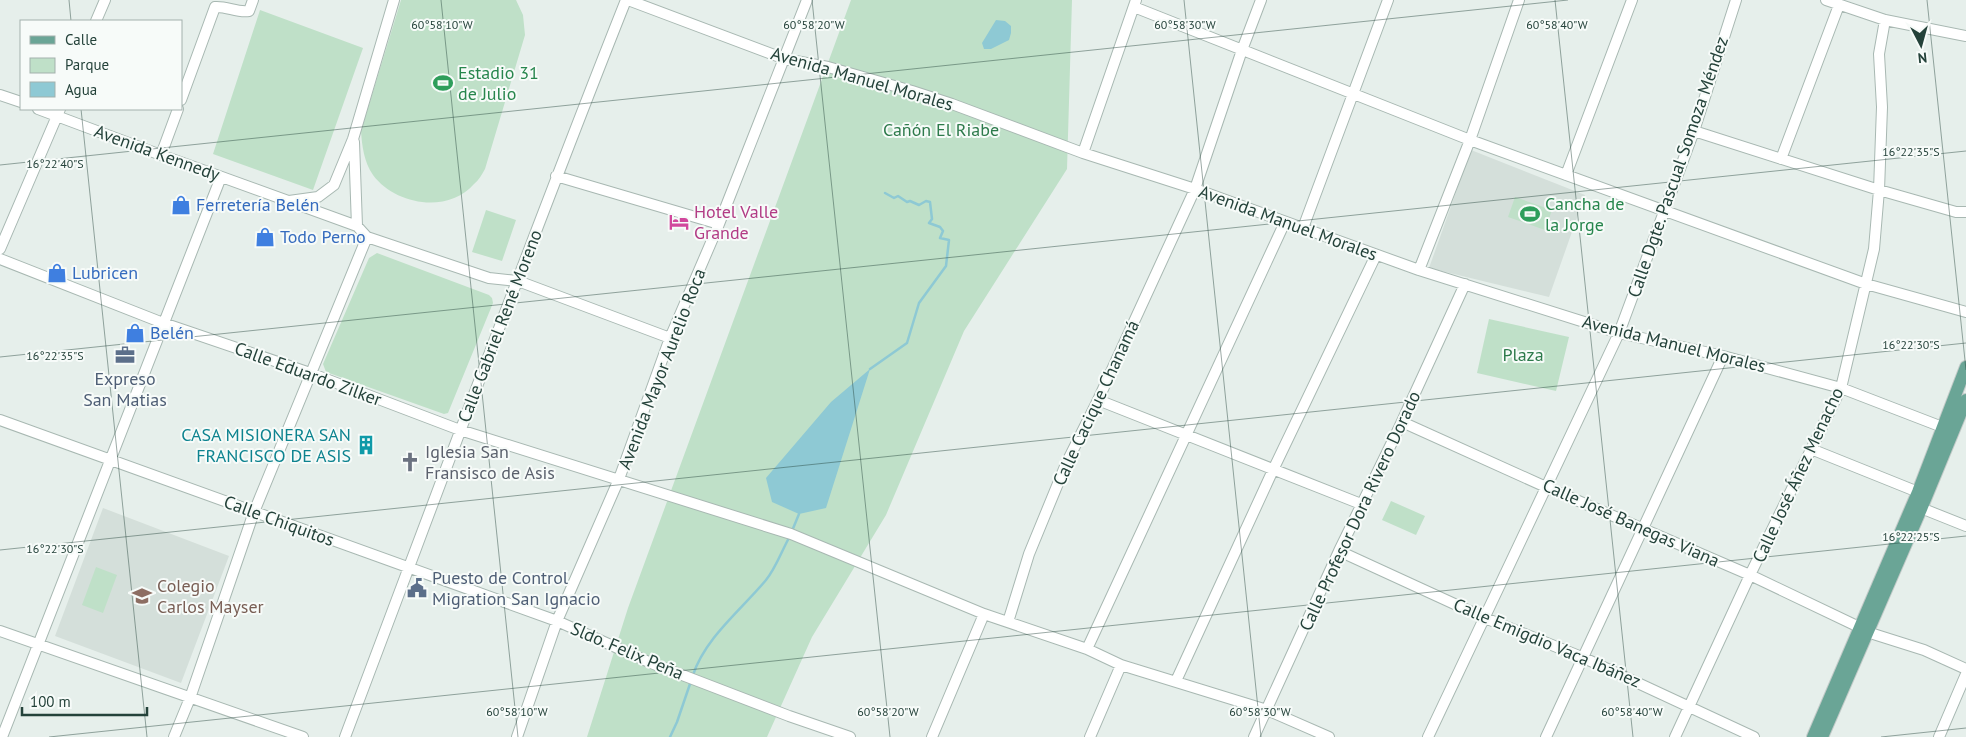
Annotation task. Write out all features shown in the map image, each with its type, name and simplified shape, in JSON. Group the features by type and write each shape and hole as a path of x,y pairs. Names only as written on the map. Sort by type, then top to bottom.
{"main road":[{"path":"1959,413 1966,368"},
{"path":"1917,507 1918,492 1948,430 1966,400"},
{"path":"1813,737 1863,630 1917,507 1948,430"},
{"path":"1822,737 1863,630"}],"street":[{"path":"96,20 105,0"},
{"path":"182,97 214,7 241,12 249,11 253,0"},
{"path":"288,201 318,197 334,185 353,139 394,0"},
{"name":"Avenida Manuel Morales","path":"627,0 785,59 828,67 912,91 1083,153 1195,189 1419,270 1619,333 1722,356 1841,388 1948,430"},
{"name":"Calle Gabriel René Moreno","path":"345,737 556,176 627,0"},
{"name":"Avenida Mayor Aurelio Roca","path":"517,737 557,621 619,479 670,338 719,224 807,0"},
{"name":"Calle Cacique Chanamá","path":"1008,622 1032,545 1066,464 1098,400 1195,189 1261,0"},
{"path":"1303,228 1388,0"},
{"path":"1419,270 1470,140 1519,0"},
{"path":"1566,175 1632,0"},
{"name":"Calle Dgte. Pascual Somoza Méndez","path":"1428,737 1619,333 1694,131 1736,0"},
{"path":"1826,0 1885,20 1966,36"},
{"path":"1083,153 1135,3 1242,50 1470,140 1866,284 1966,312"},
{"path":"1781,159 1839,5"},
{"name":"Calle José Áñez Menacho","path":"1675,737 1750,575 1841,388 1874,249 1880,190 1882,107 1878,54 1885,20"},
{"path":"0,94 20,102"},
{"name":"Avenida Kennedy","path":"45,110 58,112 161,156 357,226 367,237 489,278 518,281 670,338"},
{"path":"161,156 178,110"},
{"path":"0,249 58,112"},
{"path":"1694,131 1880,190 1956,212 1966,212"},
{"path":"353,139 357,226"},
{"path":"556,176 719,224"},
{"path":"2,737 221,177"},
{"path":"1087,649 1285,222"},
{"path":"174,737 190,698 254,512 367,237"},
{"path":"1176,681 1273,470 1376,255"},
{"name":"Calle Eduardo Zilker","path":"0,259 164,323 310,373 460,430 791,534 984,614 1087,649 1121,665 1267,710 1329,737"},
{"name":"Calle Profesor Dora Rivero Dorado","path":"1254,737 1465,284"},
{"path":"1546,737 1722,356"},
{"path":"1098,400 1361,504"},
{"name":"Calle Chiquitos","path":"0,420 557,621"},
{"name":"Calle José Banegas Viana","path":"1402,422 1546,487 1750,575 1863,630 1924,650 1966,669"},
{"path":"1811,449 1918,492"},
{"path":"1917,507 1966,526"},
{"name":"Calle Emigdio Vaca Ibáñez","path":"1339,551 1485,618 1584,658 1754,737"},
{"path":"932,737 984,614"},
{"name":"Sldo. Felix Peña","path":"557,621 684,675 789,716 850,737"},
{"path":"0,631 303,737"},
{"path":"1090,737 1121,665"},
{"path":"1939,737 1966,674"}],"shaded area":[{"path":"1471,150 1585,195 1549,297 1429,268"},
{"name":"Colegio Carlos Mayser","path":"103,508 229,556 181,683 55,636"}],"green space":[{"name":"Estadio 31 de Julio","path":"401,0 516,0 523,15 525,35 485,169 479,179 463,193 450,199 436,202 408,199 394,193 373,175 367,165 364,154 361,131"},
{"name":"Cañón El Riabe","path":"851,0 1072,0 1067,169 964,331 886,515 812,637 767,737 587,737 628,608"},
{"path":"260,10 363,48 313,190 213,154"},
{"name":"Cancha de la Jorge","path":"1515,197 1552,210 1545,230 1508,217"},
{"path":"486,210 516,220 502,261 472,252"},
{"path":"377,253 489,295 492,298 493,303 448,413 444,414 326,372 323,364 369,258"},
{"name":"Plaza","path":"1489,319 1569,337 1556,391 1477,373"},
{"path":"1391,501 1425,516 1416,535 1382,520"},
{"path":"96,567 117,575 103,613 82,605"}],"water":[{"path":"996,20 1005,21 1011,26 1009,40 991,49 984,49 982,43"},
{"path":"870,369 826,508 799,514 772,502 766,478 831,402"}],"waterway":[{"path":"870,369 907,343 919,303 946,266 949,240 940,238 943,231 940,227 929,223 932,219 930,202 926,201 919,205 910,201 907,202 898,196 894,198 885,193"},
{"path":"792,531 799,514"},
{"path":"693,675 706,649 715,637 770,575 790,536"},
{"path":"670,737 691,681"}],"place":[{"name":"Estadio 31 de Julio","path":"443,83"},
{"name":"Ferretería Belén","path":"181,205"},
{"name":"Cancha de la Jorge","path":"1530,214"},
{"name":"Hotel Valle Grande","path":"679,222"},
{"name":"Todo Perno","path":"265,237"},
{"name":"Lubricen","path":"57,273"},
{"name":"Belén","path":"135,333"},
{"name":"Expreso San Matias","path":"125,355"},
{"name":"CASA MISIONERA SAN FRANCISCO DE ASIS","path":"366,445"},
{"name":"Iglesia San Fransisco de Asis","path":"410,462"},
{"name":"Puesto de Control Migration San Ignacio","path":"417,588"},
{"name":"Colegio Carlos Mayser","path":"142,596"}]}
